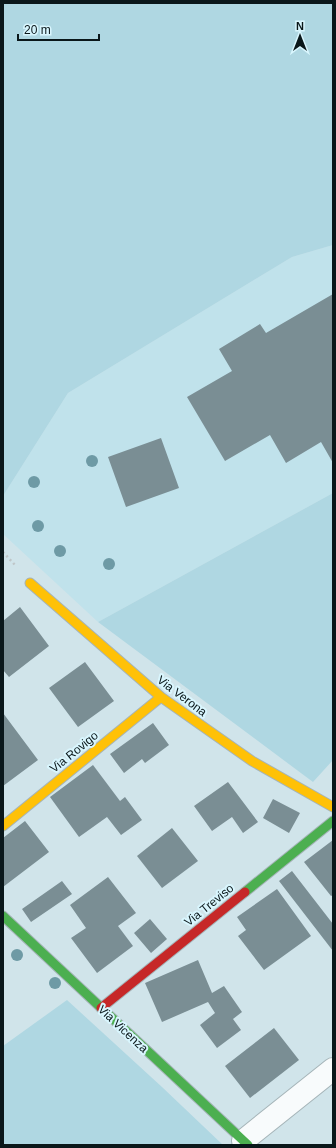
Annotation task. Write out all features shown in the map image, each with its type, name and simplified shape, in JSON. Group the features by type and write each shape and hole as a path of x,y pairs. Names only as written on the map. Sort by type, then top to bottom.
{"street":[{"name":"Via Verona","path":"30,583 161,697 252,761 333,807"},
{"name":"Via Rovigo","path":"3,826 161,697"},
{"name":"Via Treviso","path":"100,1008 333,821"},
{"name":"Via Vicenza","path":"3,916 246,1143 333,1069"}],"shaded area":[{"path":"3,3 333,3 333,245 292,257 68,393 3,496"},
{"path":"333,245 333,493 98,622 3,534 3,496 68,393 292,257"},
{"path":"333,493 333,760 313,782 98,622"},
{"path":"67,1000 223,1145 3,1145 3,1046"}],"building":[{"path":"333,294 333,463 321,442 286,463 270,435 225,461 187,397 232,371 219,349 260,324 266,333"},
{"path":"161,438 179,488 126,507 108,457"},
{"path":"20,607 49,646 9,677 3,670 3,621"},
{"path":"85,662 114,701 78,727 49,688"},
{"path":"3,713 38,760 3,786"},
{"path":"153,723 169,745 145,763 142,759 124,773 110,754"},
{"path":"93,765 120,801 125,797 142,820 121,835 107,817 79,837 50,797"},
{"path":"228,782 258,822 243,833 232,817 212,831 194,806"},
{"path":"273,799 300,813 289,833 263,818"},
{"path":"25,821 49,852 3,887 3,838"},
{"path":"172,828 198,861 162,888 137,856"},
{"path":"333,840 333,895 331,896 304,862"},
{"path":"292,871 333,924 333,951 279,881"},
{"path":"108,877 136,913 118,926 133,946 97,973 71,938 86,928 70,905"},
{"path":"62,881 72,894 31,922 22,909"},
{"path":"277,889 311,936 264,970 238,936 246,930 237,917"},
{"path":"150,919 167,939 151,953 134,933"},
{"path":"198,960 212,993 224,986 242,1012 233,1019 241,1030 217,1048 200,1025 215,1013 208,1002 162,1022 145,983"},
{"path":"274,1028 299,1060 250,1098 225,1066"}],"traffic: fast":[{"path":"245,892 333,821"},
{"path":"3,916 248,1145"}],"traffic: slow":[{"path":"30,583 161,697 252,761 333,807"},
{"path":"3,826 161,697"}],"traffic: jam":[{"path":"101,1008 245,892"}]}
